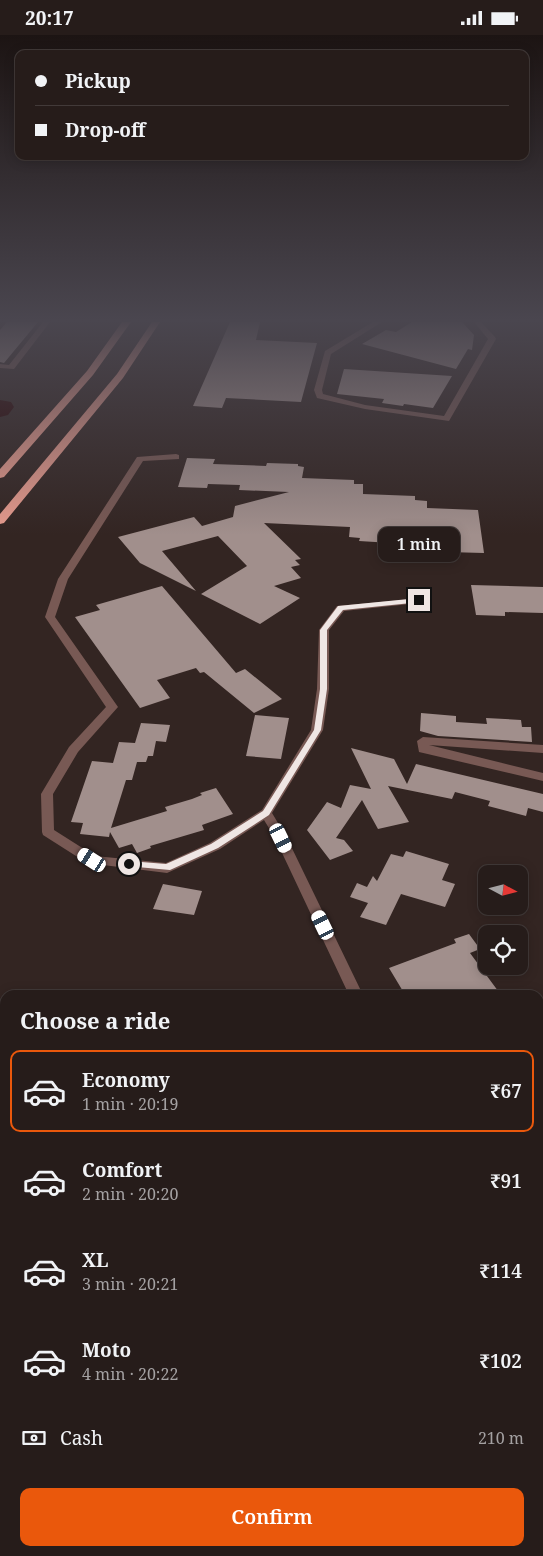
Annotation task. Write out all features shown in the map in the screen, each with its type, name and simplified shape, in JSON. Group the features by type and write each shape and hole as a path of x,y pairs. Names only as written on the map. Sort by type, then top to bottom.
{"highway":[{"path":"0,475 72,393"},
{"path":"0,521 106,393"}],"street":[{"path":"319,393 320,396 366,407 446,419 461,393"},
{"path":"176,457 140,459 63,579 50,617 112,707 73,750 47,794 48,832 92,860 167,867 214,846 266,813 318,730 323,689 324,630 340,608 419,600"},
{"path":"543,749 424,741 424,749 543,777"},
{"path":"266,813 281,838 354,990"}],"building":[{"path":"199,393 303,393 301,402 226,398 222,408 193,406"},
{"path":"442,393 433,408 382,403 384,399 337,394"},
{"path":"187,458 215,459 213,464 266,466 267,463 298,464 298,466 304,467 302,478 354,480 354,484 363,484 363,494 415,496 415,500 427,501 427,508 478,510 484,553 447,552 446,546 435,546 435,542 392,540 391,543 359,541 360,538 349,537 350,527 264,523 301,559 295,560 300,565 291,567 301,578 274,586 300,598 260,624 201,594 247,566 218,536 162,551 196,591 140,563 118,537 194,517 202,526 233,517 235,506 289,492 239,490 240,485 208,484 207,488 178,487"},
{"path":"471,585 543,587 543,613 505,612 505,616 476,615"},
{"path":"162,586 236,673 245,669 282,699 254,713 204,672 200,673 196,668 157,680 170,698 140,708 75,617 100,610 96,605"},
{"path":"421,713 456,716 456,722 487,724 486,718 521,720 522,727 531,727 532,742 438,736 420,731"},
{"path":"255,715 289,718 281,759 246,756"},
{"path":"141,723 170,725 166,742 156,741 153,756 148,756 146,762 137,762 132,780 126,780 111,828 167,811 165,807 192,799 202,795 200,793 216,788 233,814 202,825 204,830 150,846 151,848 137,853 132,844 119,848 110,832 109,837 80,834 83,823 71,822 92,761 113,763 119,742 135,743"},
{"path":"351,748 394,759 407,784 416,764 543,794 543,812 528,808 526,816 488,806 490,801 455,792 452,799 388,786 409,822 378,829 362,800 336,838 344,840 353,851 330,860 307,830 327,802 341,808 350,785 371,789"},
{"path":"406,851 449,864 442,880 455,884 445,907 401,894 386,925 360,917 368,903 350,897 357,883 367,887 373,876 377,881 391,854 403,857"},
{"path":"163,884 202,891 194,915 153,909"},
{"path":"469,934 478,946 478,950 470,953 478,964 478,975 486,975 497,990 402,990 389,968 456,943 454,939"}],"waterway":[{"path":"0,407 3,407 0,410"}],"route":[{"path":"129,864 167,867 214,846 266,813 318,730 323,689 324,630 340,608 419,600"}]}
